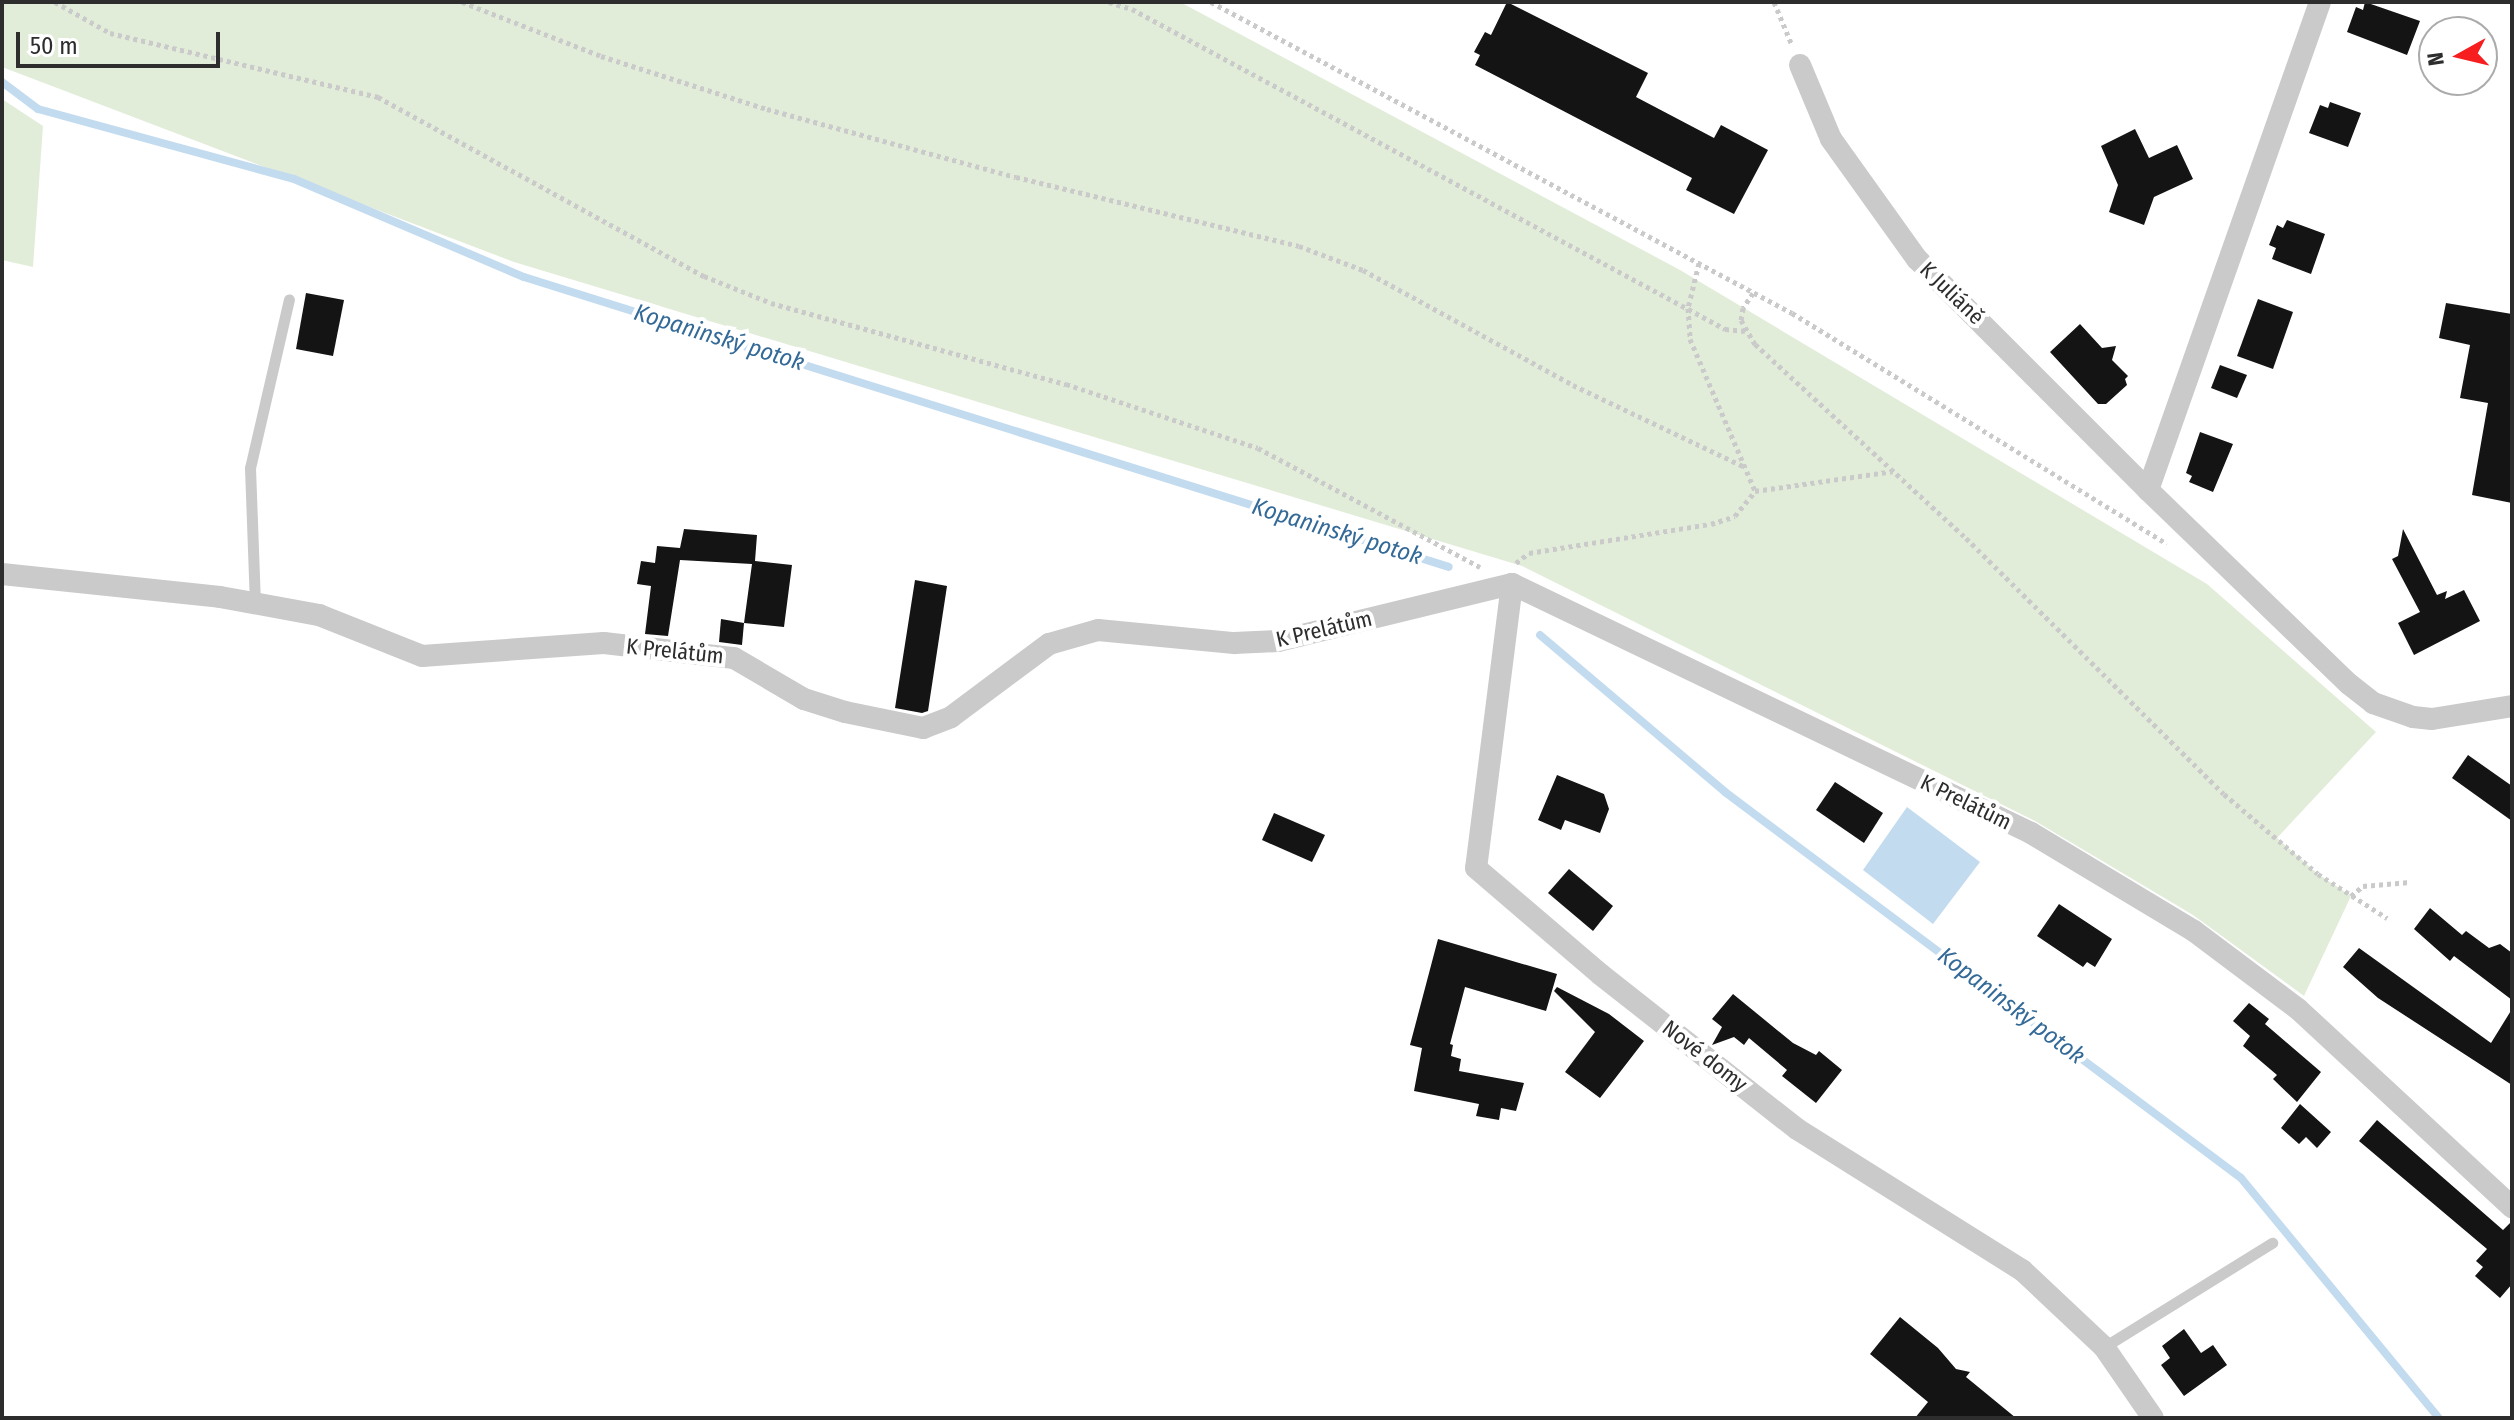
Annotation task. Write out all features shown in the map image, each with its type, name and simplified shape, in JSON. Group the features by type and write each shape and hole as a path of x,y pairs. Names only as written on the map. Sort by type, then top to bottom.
{"street":[{"path":"2148,490 2320,2"},
{"name":"K Juliáně","path":"1800,65 1831,139 1917,259 2148,490 2373,703 2413,717 2432,719 2512,706"},
{"name":"K Prelátům","path":"2,574 255,604 319,615 422,656 604,643 734,658 804,699 845,712 923,728 951,717 1049,644 1098,630 1234,643 1278,641 1512,584 2031,833 2194,931 2298,1009 2512,1207"},
{"name":"Nové domy","path":"1512,584 1476,868 1600,974 1797,1129 2022,1270 2104,1347 2153,1418"}],"lane":[{"path":"255,604 250,468 289,299"},
{"path":"2104,1347 2272,1243"}],"path":[{"path":"55,2 110,33 378,97 704,276 771,303 1066,384 1258,448 1512,584 1518,560 1529,553 1711,524 1735,516 1755,491 1893,471"},
{"path":"462,2 601,56 767,109 1016,177 1299,246 1363,270 1573,385 1745,467"},
{"path":"1109,2 1132,9 1725,329 1745,331"},
{"path":"1211,2 1792,313 2143,532 2172,547"},
{"path":"1774,2 1800,65"},
{"path":"1699,263 1688,308 1690,339 1755,491"},
{"path":"1753,293 1743,308 1741,320 1745,331 1966,538 2173,746 2318,874 2387,918"},
{"path":"2351,896 2363,886 2410,882"}],"green space":[{"path":"2,2 1180,2 1680,270 2207,584 2376,732 2277,838 2318,874 2351,896 2304,996 2193,915 2035,821 1522,566 514,262 2,67"},
{"path":"2,99 43,126 33,267 2,260"}],"water":[{"path":"1907,807 1980,862 1933,924 1863,870"}],"building":[{"path":"1507,2 1648,73 1636,97 1714,138 1721,125 1768,150 1734,214 1686,190 1692,178 1475,65 1480,55 1474,52 1485,32 1491,35"},
{"path":"2365,2 2418,20 2407,55 2347,32 2356,7 2363,10"},
{"path":"2330,102 2361,113 2348,147 2309,133 2320,105 2328,108"},
{"path":"2135,129 2149,158 2177,145 2193,179 2154,197 2144,225 2109,212 2118,185 2101,146"},
{"path":"2287,220 2325,234 2311,274 2272,259 2276,248 2269,245 2277,225 2283,228"},
{"path":"306,293 344,300 333,356 296,349"},
{"path":"2258,299 2293,312 2273,369 2237,356"},
{"path":"2446,303 2512,314 2512,503 2472,495 2488,403 2460,398 2470,345 2439,338"},
{"path":"2080,324 2102,348 2116,346 2112,360 2128,376 2125,379 2127,385 2106,404 2098,404 2050,352"},
{"path":"2220,365 2247,375 2237,398 2211,388"},
{"path":"2200,432 2233,444 2213,492 2189,482 2192,476 2186,473"},
{"path":"684,529 757,535 755,561 792,565 784,627 744,623 752,564 680,560 668,636 645,634 651,586 637,584 641,561 655,563 657,546 680,548"},
{"path":"2403,529 2437,595 2447,591 2445,599 2464,590 2480,621 2414,655 2398,623 2420,612 2392,559 2398,556"},
{"path":"915,580 947,586 928,711 922,713 895,708"},
{"path":"721,619 744,623 742,645 719,642"},
{"path":"2468,755 2512,786 2512,821 2452,778"},
{"path":"1557,775 1604,794 1609,809 1600,833 1565,820 1561,830 1538,820"},
{"path":"1835,782 1883,813 1864,843 1816,810"},
{"path":"1274,813 1325,835 1312,862 1262,840"},
{"path":"1569,869 1613,906 1593,931 1548,893"},
{"path":"2059,904 2112,939 2095,967 2087,962 2083,967 2037,936"},
{"path":"2430,908 2462,935 2466,931 2489,948 2500,944 2512,953 2512,1000 2454,956 2450,961 2414,929"},
{"path":"1438,939 1557,974 1546,1011 1465,987 1450,1044 1453,1045 1451,1056 1461,1059 1459,1071 1524,1083 1516,1111 1501,1108 1499,1120 1476,1116 1479,1104 1414,1091 1422,1048 1410,1045"},
{"path":"2359,948 2491,1043 2512,1009 2512,1085 2378,998 2343,967"},
{"path":"1557,987 1609,1014 1644,1041 1600,1098 1565,1072 1595,1032 1554,991"},
{"path":"1733,994 1793,1043 1816,1055 1819,1051 1842,1070 1816,1103 1782,1076 1787,1070 1749,1038 1744,1045 1734,1037 1712,1045 1722,1027 1712,1019"},
{"path":"2249,1003 2269,1019 2265,1024 2321,1072 2297,1102 2273,1079 2277,1075 2243,1046 2250,1036 2233,1021"},
{"path":"2300,1104 2331,1132 2317,1148 2306,1137 2299,1144 2281,1128"},
{"path":"2377,1120 2503,1230 2512,1221 2512,1284 2500,1298 2475,1276 2483,1267 2476,1261 2487,1249 2359,1141"},
{"path":"1900,1317 1938,1348 1956,1369 1970,1372 1966,1377 2016,1418 1915,1418 1928,1402 1870,1354"},
{"path":"2184,1329 2201,1353 2213,1345 2227,1365 2184,1396 2161,1365 2170,1358 2162,1346"}],"waterway":[{"name":"Kopaninský potok","path":"2,82 38,109 294,179 524,277 1449,567"},
{"name":"Kopaninský potok","path":"1540,635 1725,792 2241,1178 2439,1418"}]}
